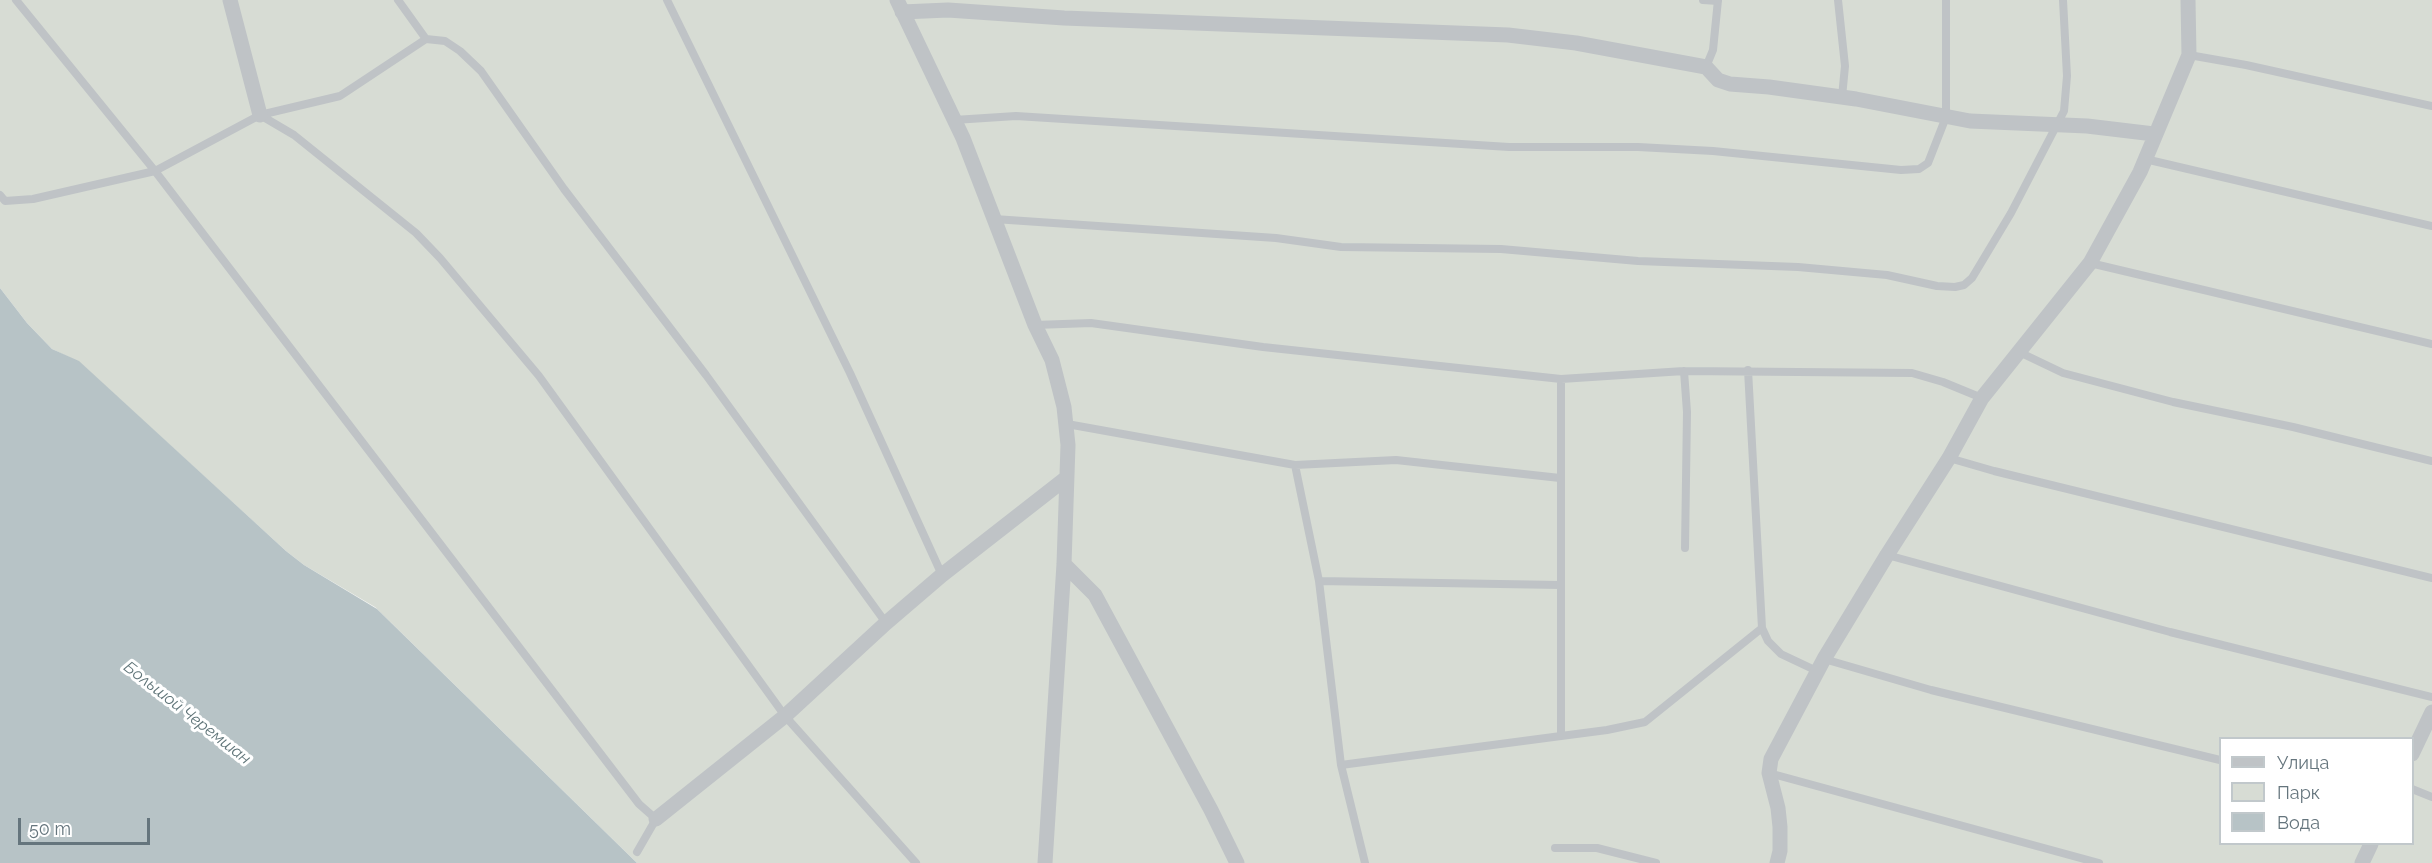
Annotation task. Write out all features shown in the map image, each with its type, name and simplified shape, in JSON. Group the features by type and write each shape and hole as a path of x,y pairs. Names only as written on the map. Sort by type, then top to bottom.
{"street":[{"path":"230,0 260,115"},
{"path":"1777,863 1780,851 1778,808 1769,773 1772,759 1821,665 1949,458 1982,398 2090,263 2140,172 2189,55 2188,0"},
{"path":"900,6 1064,18 1508,34 1576,43 1706,67 1718,80 1730,84 1842,98 1970,121 2087,126 2154,134"},
{"path":"900,6 954,120 1035,325 1052,360 1066,424 1064,564 1045,863"},
{"path":"656,819 785,716 886,622 942,575 1065,479"},
{"path":"1064,564 1095,595 1195,778 1237,863"},
{"path":"2414,750 2432,712"},
{"path":"2362,863 2370,845"}],"lane":[{"path":"15,0 155,171 573,720 639,804 656,819 637,852"},
{"path":"398,0 426,39"},
{"path":"667,0 844,363 942,575"},
{"path":"1703,0 1718,0 1713,50 1706,67"},
{"path":"1838,0 1845,66 1842,98"},
{"path":"954,120 1016,116 1509,147 1713,151 1901,170 1919,169 1928,163 1946,117 1946,0"},
{"path":"994,219 1276,238 1341,247 1501,249 1638,261 1798,267 1887,275 1937,286 1955,287 1964,285 1972,278 2011,213 2064,111 2067,98 2063,0"},
{"path":"0,195 6,201 33,199 155,171 260,115 340,96 426,39 445,41 482,71 564,189 706,375 886,622"},
{"path":"2189,55 2246,65 2432,106"},
{"path":"260,115 294,135 416,233 440,258 539,376 785,716 916,863"},
{"path":"2145,159 2432,226"},
{"path":"2090,263 2432,344"},
{"path":"1035,325 1091,324 1263,347 1561,379 1684,370 1912,373 1944,382 1982,398"},
{"path":"2019,352 2063,373 2173,402 2293,427 2432,461"},
{"path":"1684,370 1687,412 1685,548"},
{"path":"1748,370 1762,628 1768,641 1781,654 2219,760"},
{"path":"1561,379 1561,736"},
{"path":"1066,424 1295,465 1396,460 1560,478"},
{"path":"1949,458 2432,578"},
{"path":"1295,465 1319,581 1341,765 1365,863"},
{"path":"1887,555 2170,632 2432,697"},
{"path":"1319,581 1560,585"},
{"path":"1341,765 1607,730 1645,722 1762,628"},
{"path":"1769,773 2099,863"},
{"path":"2414,790 2432,797"},
{"path":"1555,848 1597,848 1656,863"}],"green space":[{"path":"0,0 2432,0 2432,863 637,863 375,607 304,565 286,551 79,362 52,349 27,323 0,288"}],"water":[{"name":"Большой Черемшан","path":"0,288 27,323 52,349 79,361 286,551 304,565 377,609 637,863 0,863"}]}
